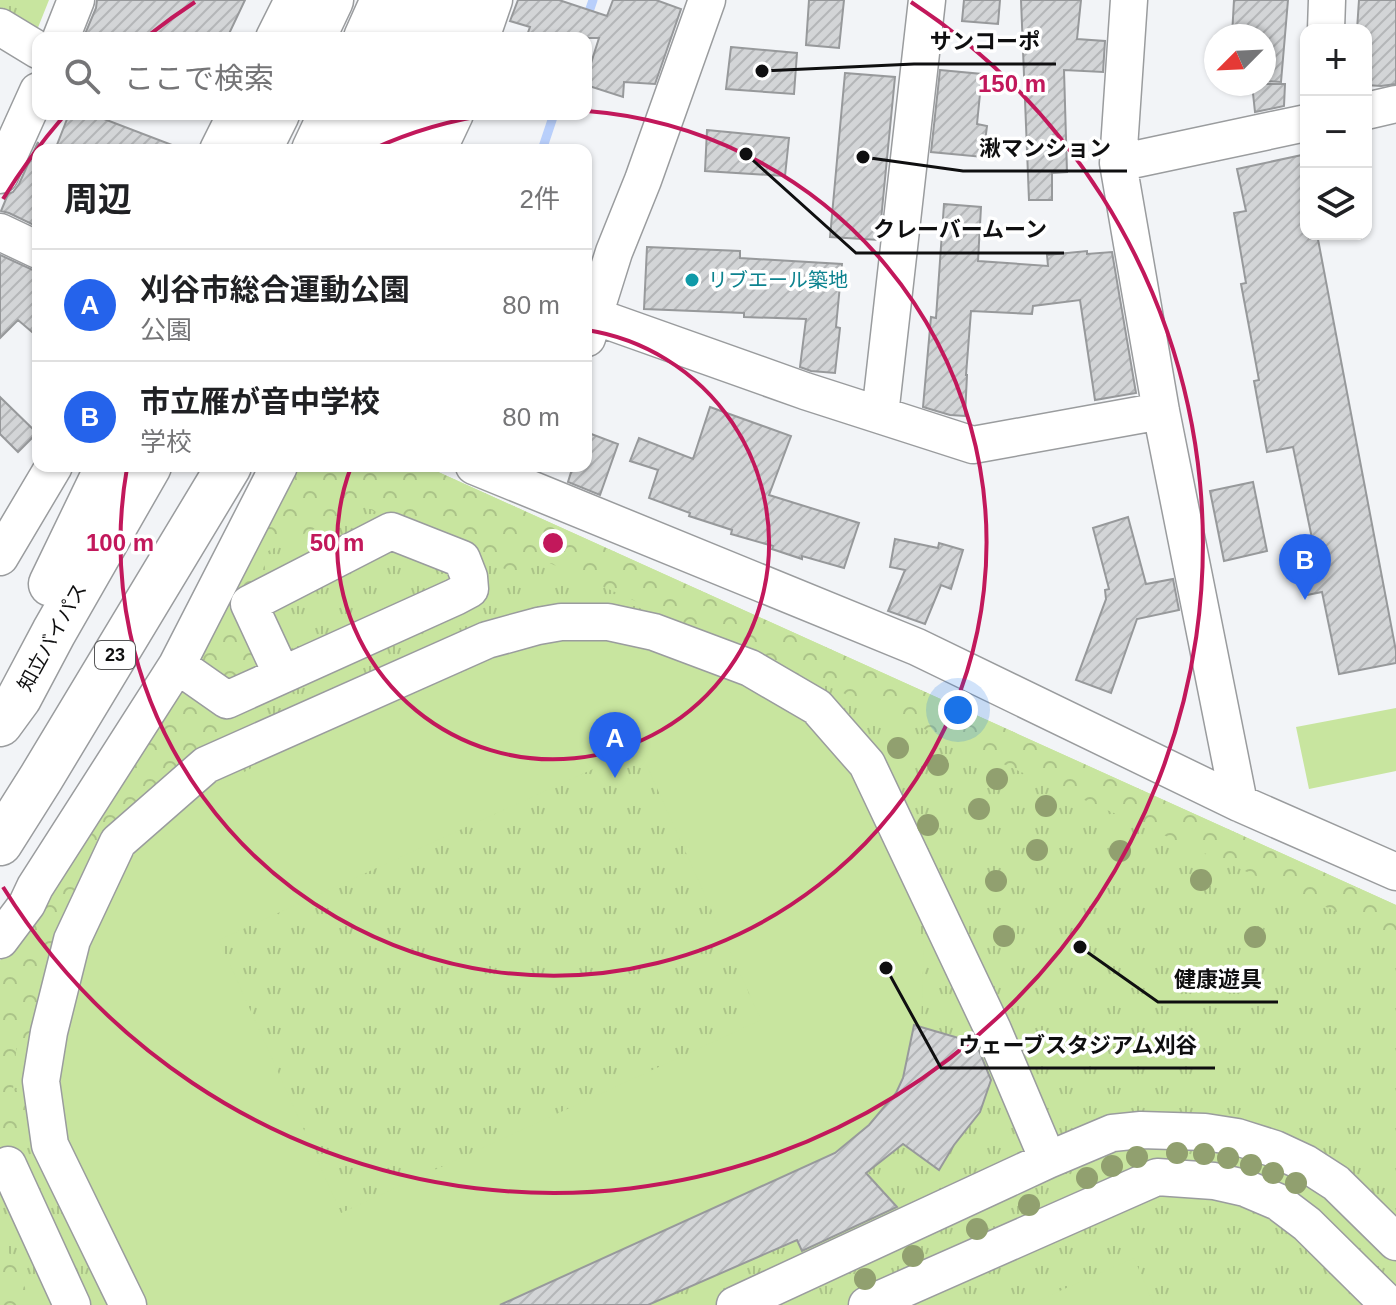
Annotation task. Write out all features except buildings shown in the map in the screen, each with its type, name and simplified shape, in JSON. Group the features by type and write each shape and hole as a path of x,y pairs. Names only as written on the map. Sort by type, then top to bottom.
{"highway":[{"path":"316,32 331,0"},
{"path":"369,32 383,0"},
{"path":"412,32 426,0"},
{"path":"449,32 461,0"},
{"path":"262,144 274,120"},
{"path":"317,144 328,120"},
{"path":"362,144 373,120"},
{"path":"404,144 414,120"},
{"path":"10,711 47,592 105,472"},
{"name":"知立バイパス","path":"10,711 146,472"},
{"name":"知立バイパス","path":"0,799 86,659 190,472"},
{"name":"23","path":"0,843 225,472"}],"street":[{"path":"63,32 76,0"},
{"path":"277,32 293,0"},
{"path":"483,32 494,0"},
{"path":"592,322 614,252 707,0"},
{"path":"880,415 927,0"},
{"path":"1129,0 1118,163 1161,411 1239,803"},
{"path":"1326,24 1327,0"},
{"path":"0,27 32,46"},
{"path":"0,175 32,104"},
{"path":"1372,110 1396,104"},
{"path":"221,144 233,120"},
{"path":"441,144 452,120"},
{"path":"1118,163 1300,124"},
{"path":"0,232 32,247"},
{"path":"592,329 805,391 973,445 1161,411"},
{"path":"0,557 50,472"},
{"path":"0,940 27,904 177,665 276,472"},
{"path":"507,472 540,478 917,647 1239,803 1396,872"},
{"path":"177,665 227,700 282,675 470,589 462,559 391,531 249,604 282,675"},
{"path":"128,1305 50,1145 41,1081 49,1032 72,940 118,842 206,765 487,640 561,622 608,622 654,632 750,668 817,707 867,764 993,1030 1048,1160"},
{"path":"735,1305 1048,1160 1112,1133 1141,1130 1205,1132 1237,1137 1275,1149 1336,1183 1396,1242"},
{"path":"8,1165 72,1305"},
{"path":"867,1305 1157,1177 1184,1177 1245,1188 1278,1202 1307,1224 1389,1305"}],"green space":[{"path":"0,0 49,0 36,32 32,33 0,15"},
{"path":"288,472 438,472 1396,905 1396,1305 0,1305 0,961"},
{"path":"289,472 438,472 1396,905 1396,938 545,561 516,574 362,506 262,554 266,572 249,590 258,663 237,688 192,652"},
{"path":"595,638 656,650 735,679 784,707 836,752 878,818 924,942 921,1027 997,1049 994,1072 980,1112 939,1170 903,1144 866,1173 898,1209 805,1257 789,1222 754,1239 760,1256 648,1305 135,1305 64,1149 51,1081 69,1002 106,900 134,855 199,797 293,745 474,667 539,645","holes":["639,748 761,1020 341,1213 219,940"]},
{"path":"169,689 252,746 118,842 37,1040 17,1040 13,1090 34,1092 32,1133 0,1148 0,961"},
{"path":"1396,708 1396,771 1309,789 1296,727"},
{"path":"0,1233 33,1305 0,1305"},
{"path":"1134,1258 1154,1305 1028,1305"}],"waterway":[{"path":"582,32 593,0"},
{"path":"544,144 552,120"}],"place":[{"name":"サンコーポ","path":"762,71"},
{"name":"クレーバームーン","path":"746,154"},
{"name":"湫マンション","path":"863,157"},
{"name":"リブエール築地","path":"692,280"},
{"name":"市立雁が音中学校","path":"1305,600"},
{"name":"刈谷市総合運動公園","path":"615,778"},
{"name":"健康遊具","path":"1080,947"},
{"name":"ウェーブスタジアム刈谷","path":"886,968"}]}
